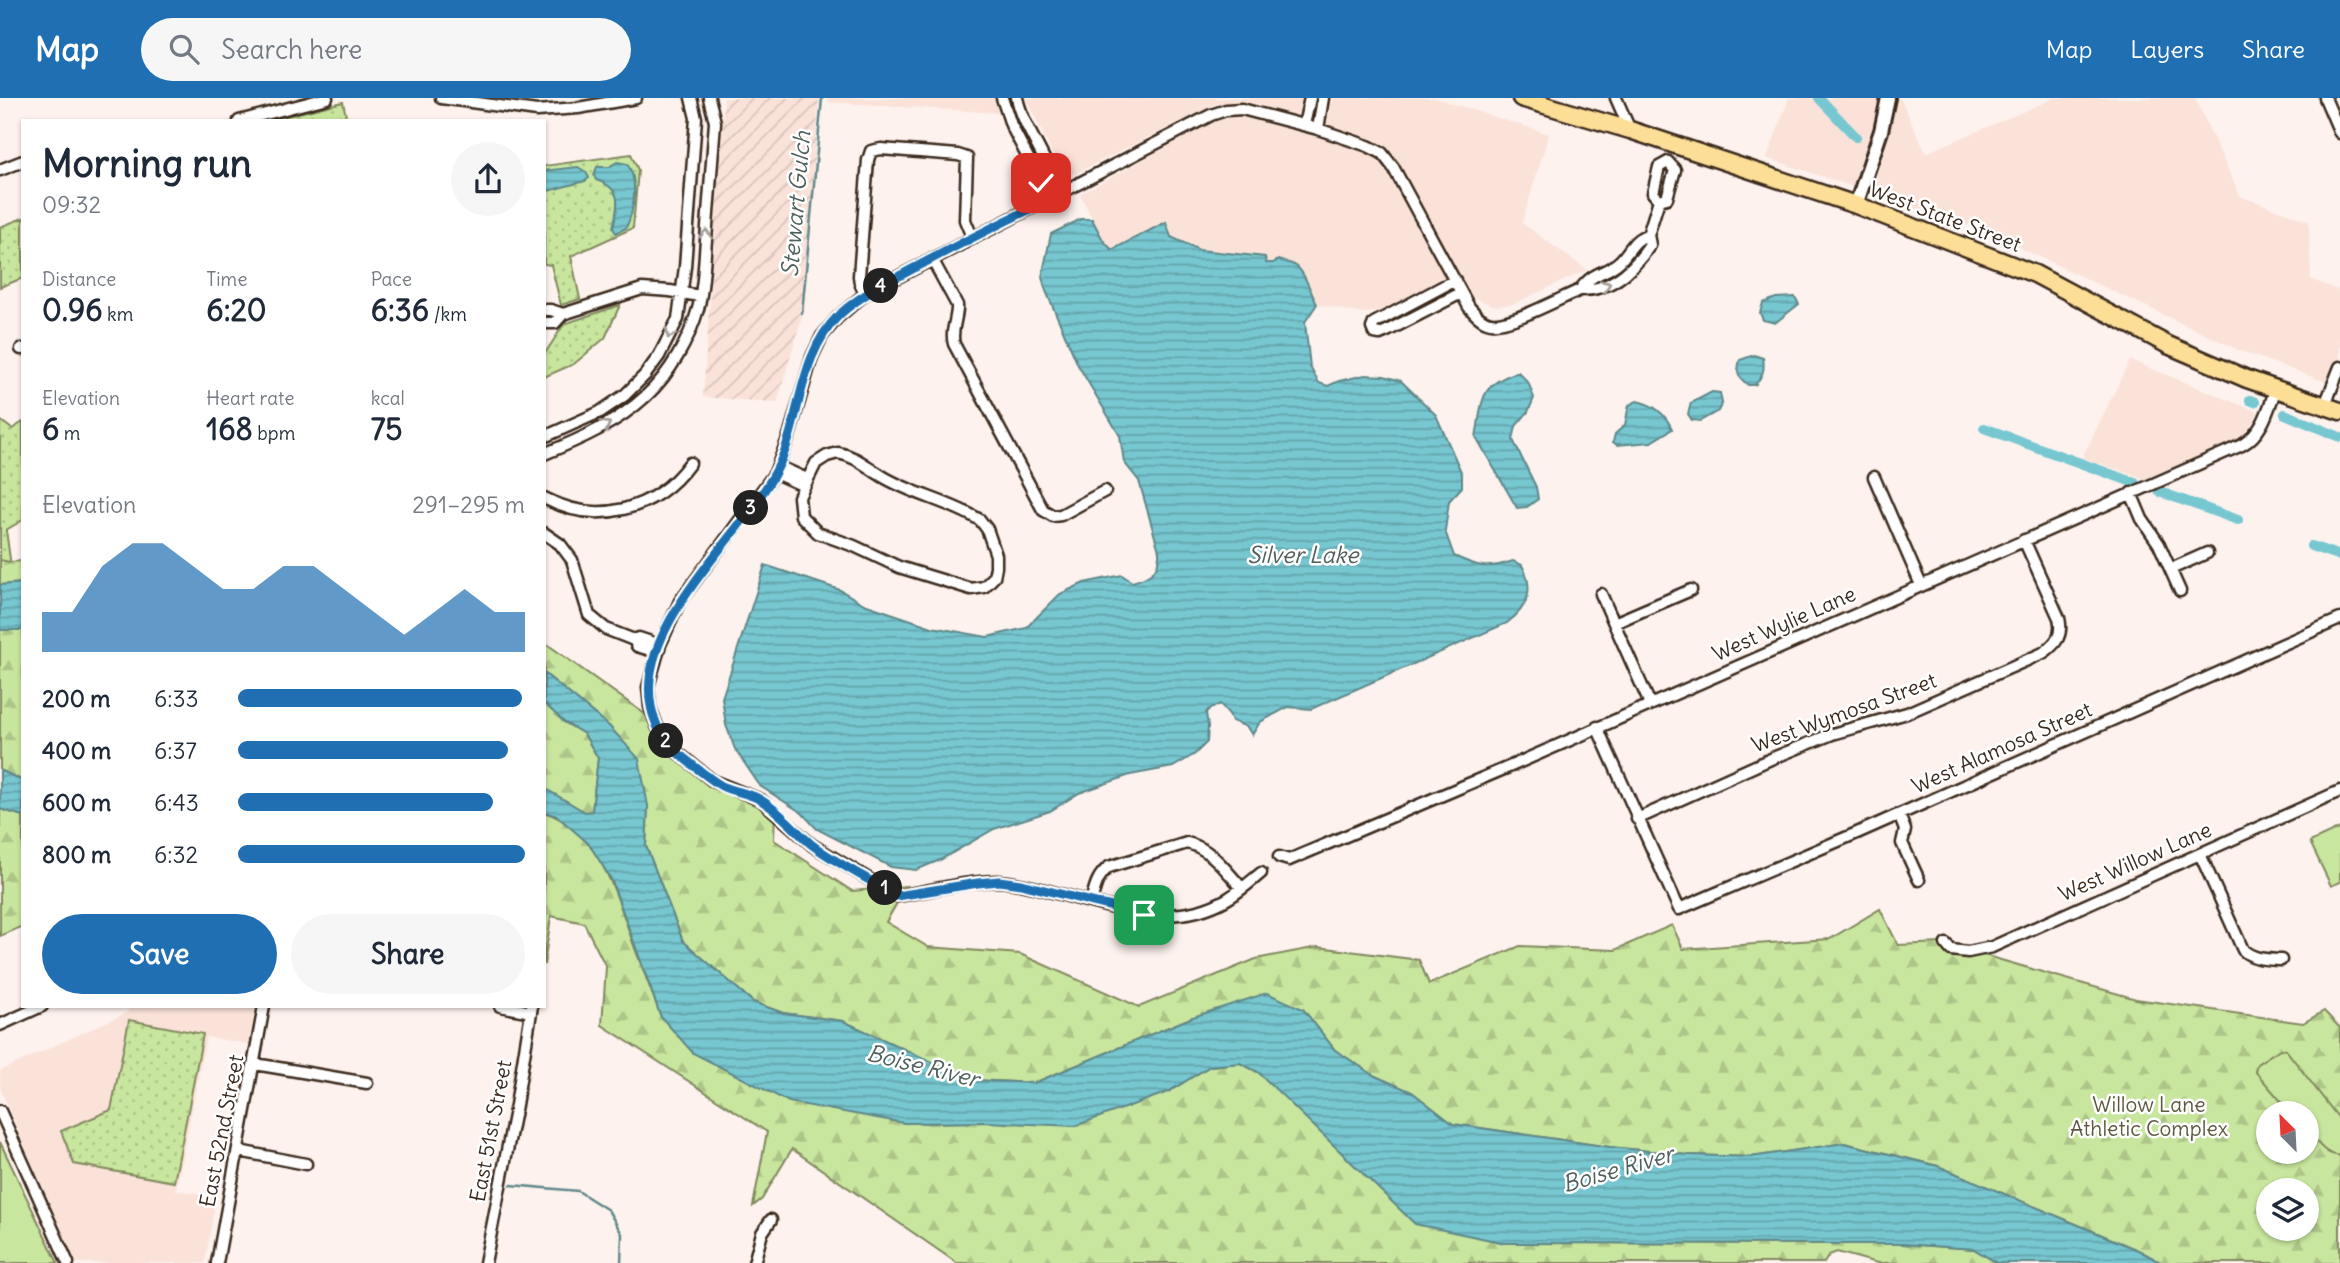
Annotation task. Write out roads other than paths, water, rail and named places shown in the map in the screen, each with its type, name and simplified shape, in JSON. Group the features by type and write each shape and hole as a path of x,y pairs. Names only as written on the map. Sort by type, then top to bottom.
{"main road":[{"name":"West State Street","path":"1521,98 1630,130 1856,205 2035,274 2168,345 2332,408"}],"street":[{"path":"247,119 327,98"},
{"path":"441,98 537,111 578,108 636,98"},
{"path":"546,436 600,412 625,395 659,356 678,319 683,293 696,117 691,98"},
{"path":"546,453 587,436 621,416 647,395 669,369 684,343 700,296 715,122 709,98"},
{"path":"1002,98 1011,125 1041,183 1057,196"},
{"path":"1017,98 1023,119 1054,177 1057,196"},
{"path":"1304,125 1310,98"},
{"path":"1616,98 1630,130"},
{"path":"1856,205 1881,131 1888,98"},
{"path":"2325,98 2340,132"},
{"path":"1318,129 1324,101"},
{"path":"1261,873 1242,888 1207,908 1176,916 1144,915 1021,884 999,881 897,896 812,845 761,800 713,781 667,744 650,708 648,687 659,649 680,601 777,470 812,357 822,336 838,317 865,294 1156,143 1226,110 1255,111 1346,137 1382,153 1393,167 1469,307 1478,317 1489,323 1504,323 1580,290 1589,278 1612,267 1640,237 1648,235 1659,200"},
{"path":"1659,200 1653,193 1659,167 1668,162 1674,145"},
{"path":"865,294 859,276 868,160 871,151 881,149 965,156 965,220 972,237"},
{"path":"0,170 21,162"},
{"path":"1659,200 1667,198 1675,170 1668,162"},
{"path":"932,259 957,305 952,331 954,344 1043,510 1053,516 1061,515 1105,491"},
{"path":"1455,280 1374,323 1374,333 1387,331 1461,293"},
{"path":"546,323 555,323 563,314 642,289 700,296"},
{"path":"546,310 563,314"},
{"path":"2332,408 2340,367"},
{"name":"West Wylie Lane","path":"1279,858 1289,860 2253,438 2262,426 2276,388"},
{"path":"838,453 850,455 912,492 970,514 980,520 987,529 996,555 994,577 984,587 971,589 899,567 818,533 801,516 798,505 805,483 816,463 827,456 838,453"},
{"path":"546,499 563,507 585,512 607,513 629,509 648,501 667,488 690,463"},
{"path":"777,470 805,483"},
{"path":"1874,477 1921,585"},
{"path":"2131,493 2142,519 2159,544 2180,591"},
{"path":"546,534 560,544 572,560 589,615 606,629 634,640 639,638 659,649"},
{"name":"West Wymosa Street","path":"1637,819 1808,744 1924,707 2053,646 2060,637 2059,618 2024,540"},
{"path":"2171,569 2207,554"},
{"path":"1614,623 1691,590"},
{"path":"1601,594 1650,704"},
{"name":"West Alamosa Street","path":"1637,819 1679,909 2340,620"},
{"path":"1597,727 1637,819"},
{"name":"West Willow Lane","path":"1946,944 1951,950 1968,952 1992,947 2340,791"},
{"path":"1899,815 1905,830 1902,844 1919,880"},
{"path":"1091,902 1096,882 1101,873 1110,867 1187,843 1206,850 1242,888"},
{"path":"2200,854 2243,950 2257,958 2281,960"},
{"path":"0,1025 38,1008"},
{"name":"East 52nd Street","path":"217,1263 264,1008"},
{"name":"East 51st Street","path":"485,1263 532,1009"},
{"path":"255,1064 367,1083"},
{"path":"0,1111 68,1263"},
{"path":"239,1151 306,1164"},
{"path":"754,1263 762,1233 771,1220"}],"water":[{"path":"617,162 627,164 631,170 634,195 626,228 616,233 613,228 617,205 615,193 596,180 594,175 597,167 609,167"},
{"path":"578,167 586,172 589,178 546,191 546,171"},
{"name":"Silver Lake","path":"1081,219 1092,219 1103,240 1112,250 1166,222 1171,237 1199,250 1265,257 1266,263 1278,260 1296,266 1317,304 1305,322 1310,367 1319,383 1328,386 1365,375 1384,376 1401,381 1436,415 1462,474 1462,487 1449,501 1445,531 1454,556 1483,566 1496,566 1513,561 1522,565 1528,582 1527,597 1520,611 1507,623 1311,709 1288,707 1260,722 1252,735 1247,727 1232,721 1220,704 1206,713 1207,742 1195,754 1173,767 1130,775 1079,793 1050,811 994,829 940,860 916,870 891,867 817,829 802,813 760,786 735,749 726,725 722,698 765,565 840,590 864,604 932,627 987,637 1026,628 1060,594 1084,583 1122,575 1132,582 1144,578 1156,568 1159,551 1139,481 1124,462 1120,436 1078,365 1042,277 1051,234"},
{"path":"1795,297 1799,304 1775,323 1763,320 1760,313 1763,303 1776,298"},
{"path":"1754,355 1763,358 1762,375 1755,385 1748,385 1738,372 1739,364 1740,360"},
{"path":"1518,372 1528,382 1534,398 1528,412 1516,426 1513,440 1536,487 1538,499 1527,507 1517,508 1476,437 1482,404 1489,389 1496,382"},
{"path":"1712,392 1720,393 1722,403 1718,411 1700,421 1692,420 1688,414 1691,403"},
{"path":"1637,401 1658,410 1672,429 1651,442 1617,445 1613,442 1615,434 1625,425 1629,405"},
{"path":"21,583 21,630 0,630 0,585"},
{"name":"Boise River","path":"546,675 610,727 639,759 648,806 646,846 683,941 753,1002 783,1013 843,1021 971,1080 1034,1083 1193,1017 1267,993 1303,1009 1335,1050 1375,1076 1412,1092 1453,1124 1610,1147 1688,1155 1751,1157 1844,1143 1938,1166 2140,1251 2162,1263 1997,1263 1974,1249 1903,1244 1505,1243 1415,1224 1258,1072 1240,1063 1210,1066 1168,1092 1075,1126 986,1122 904,1123 789,1102 693,1053 661,1017 611,879 589,844 557,816 546,813 546,789 585,812 592,811 598,758 584,734 564,722 546,705"},
{"path":"0,770 21,780 21,815 0,809"}],"waterway":[{"name":"Stewart Gulch","path":"802,313 822,98"},
{"path":"1819,98 1856,137"},
{"path":"2250,400 2255,402"},
{"path":"2285,414 2340,437"},
{"path":"1984,428 2135,483"},
{"path":"2160,492 2238,520"},
{"path":"2311,546 2340,556"},
{"path":"511,1185 578,1191 608,1210 622,1234 621,1263"}],"park label":[{"name":"Willow Lane Athletic Complex","path":"2149,1117"}]}
